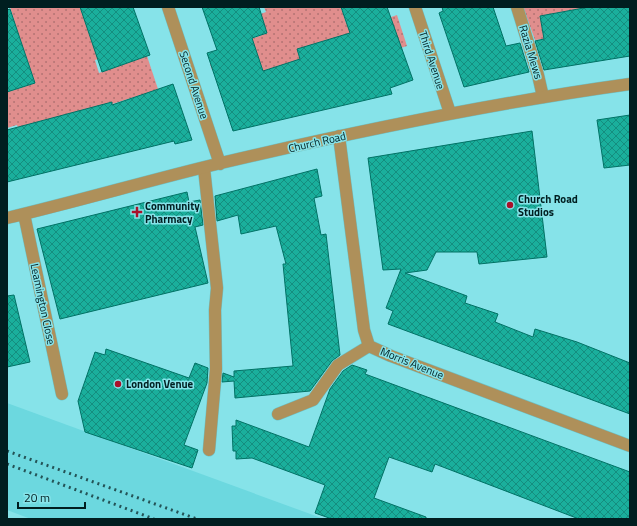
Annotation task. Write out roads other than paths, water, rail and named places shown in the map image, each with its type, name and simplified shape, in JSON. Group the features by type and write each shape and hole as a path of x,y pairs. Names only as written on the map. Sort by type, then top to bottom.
{"street":[{"name":"Second Avenue","path":"168,7 220,164"},
{"name":"Third Avenue","path":"415,7 450,113"},
{"name":"Razia Mews","path":"517,7 543,97"},
{"name":"Church Road","path":"7,218 220,164 339,136 450,113 630,84"},
{"name":"Morris Avenue","path":"339,136 364,330 369,346 391,356 630,446"},
{"path":"204,168 217,288 215,310 216,369 209,450"},
{"name":"Leamington Close","path":"24,214 62,394"},
{"path":"278,414 313,400 338,365 369,346"}],"railway":[{"path":"7,451 197,519"},
{"path":"7,464 154,519"}],"place":[{"name":"Church Road Studios","path":"510,205"},
{"name":"Community Pharmacy","path":"137,212"},
{"name":"London Venue","path":"118,384"}]}
